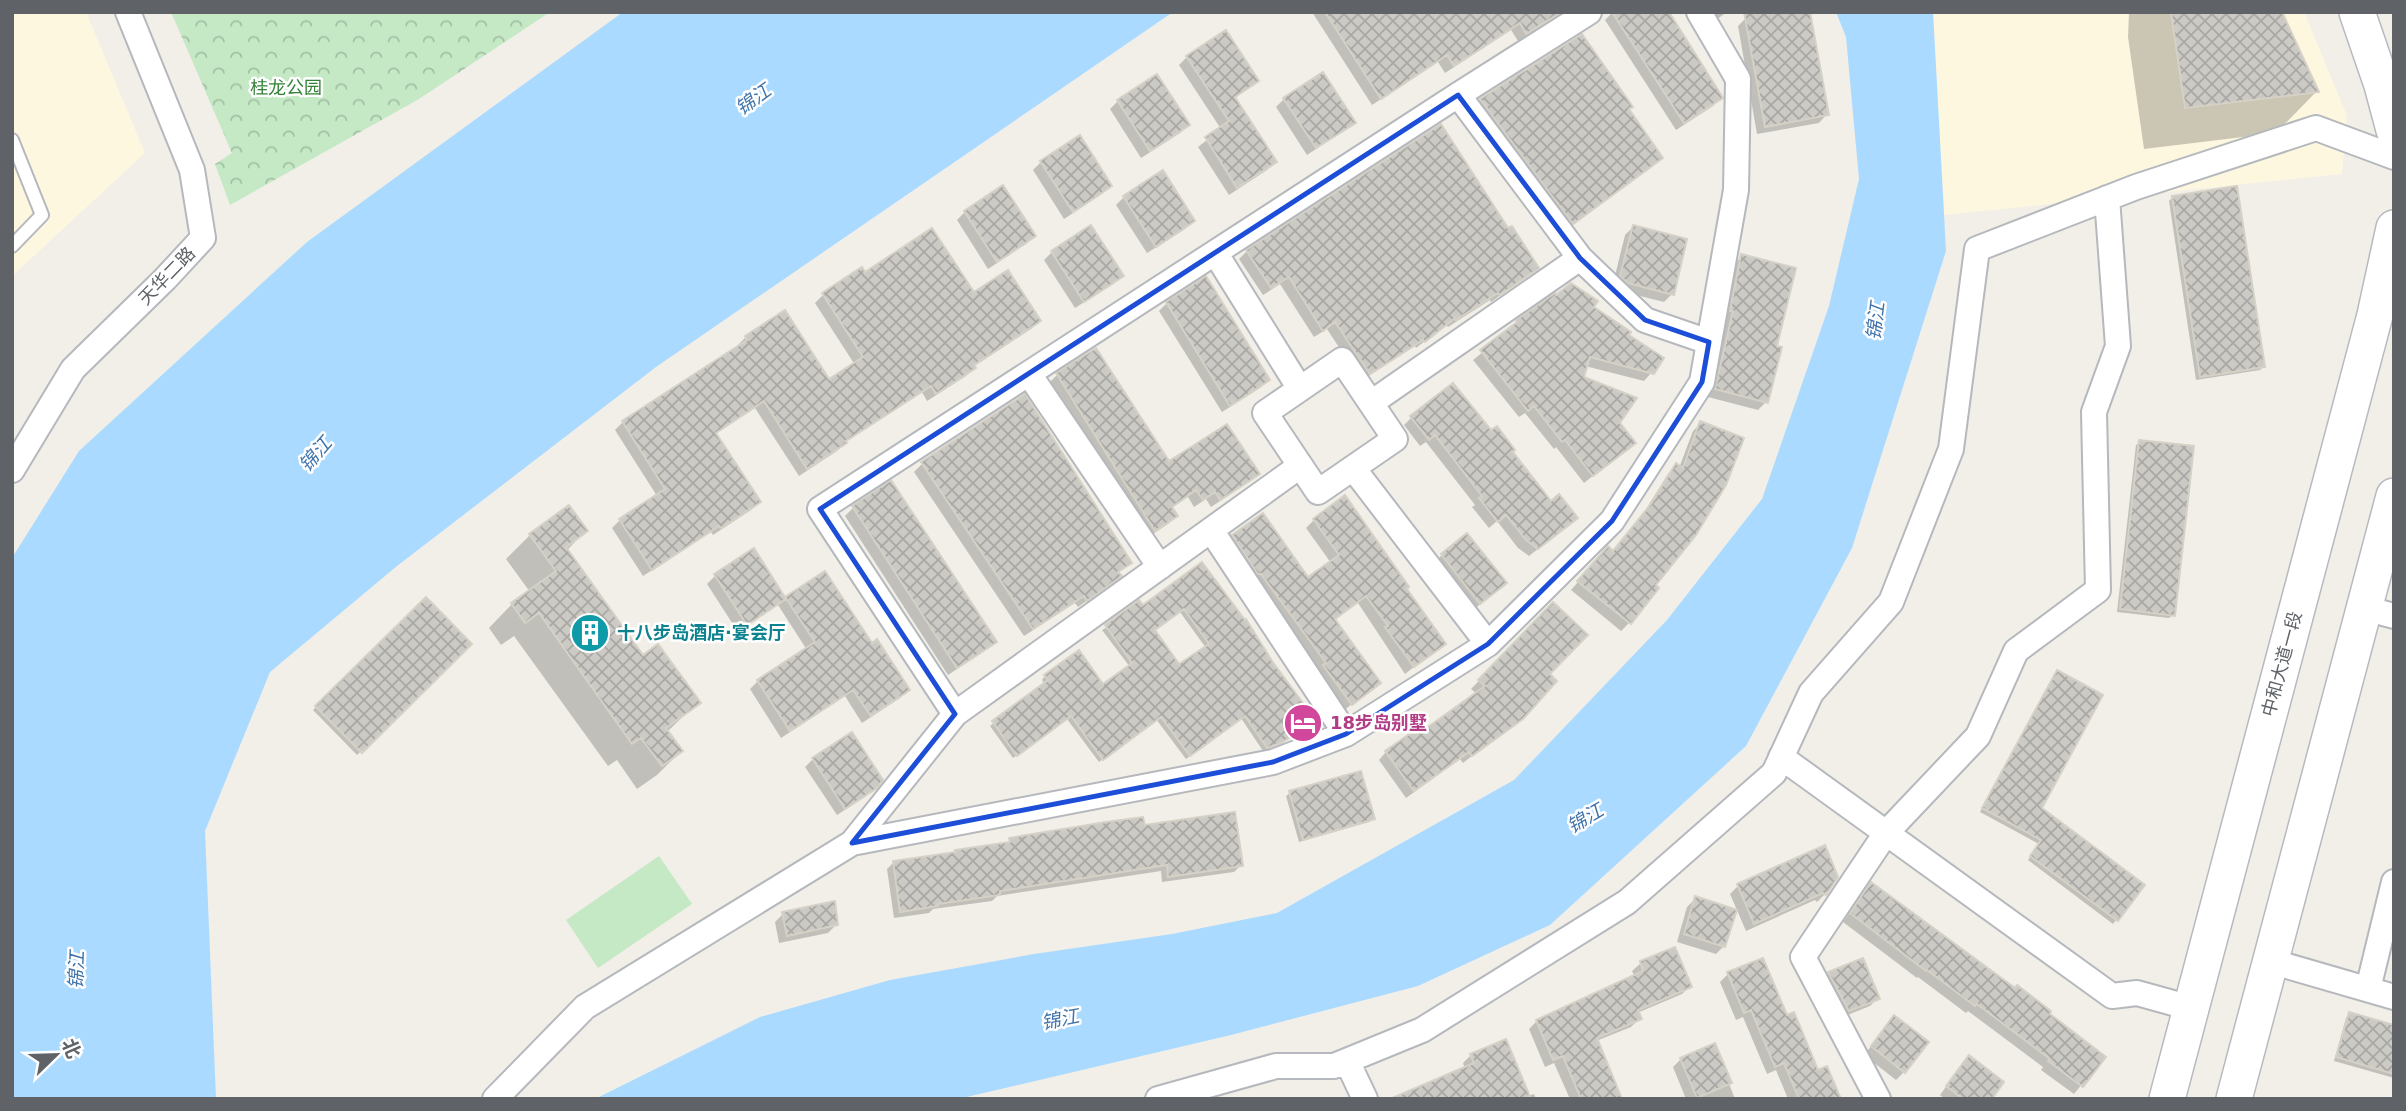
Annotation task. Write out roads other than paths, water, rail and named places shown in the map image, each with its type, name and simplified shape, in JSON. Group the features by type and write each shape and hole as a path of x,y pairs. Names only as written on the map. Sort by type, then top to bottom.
{"main road":[{"path":"2357,12 2394,130"},
{"name":"中和大道一段","path":"2167,1099 2372,328 2394,228"},
{"path":"2234,1099 2270,961 2379,612 2394,496"}],"street":[{"name":"天华二路","path":"12,470 73,369 203,238 192,170 128,12"},
{"path":"955,714 820,509 1589,12"},
{"path":"852,843 1273,762 1346,734 1488,644 1612,521 1702,382 1736,190 1738,79 1699,12"},
{"path":"1458,95 1580,258 1645,320 1709,342"},
{"path":"1158,1099 1276,1066 1334,1066 1423,1030 1627,902 1774,773 1811,692 1891,602 1951,449 1977,248 2107,198 2316,128 2394,157"},
{"path":"1878,1099 1803,957 1886,833 1978,736 2016,651 2098,590 2094,412 2118,346 2107,198"},
{"path":"1216,254 1300,389"},
{"path":"1371,403 1580,258"},
{"path":"1342,360 1371,403 1395,439 1318,492 1265,413 1342,360"},
{"path":"1029,374 1160,567"},
{"path":"495,1099 585,1007 852,843 955,714 1300,466"},
{"path":"1353,468 1488,644"},
{"path":"1211,530 1346,734"},
{"path":"1781,757 2112,996 2137,993 2191,1008"},
{"path":"2368,989 2394,882"},
{"path":"2270,961 2394,997"},
{"path":"1347,1061 1364,1099"}],"lane":[{"path":"12,139 42,215 12,246"}],"water":[{"name":"锦江","path":"623,12 1173,12 656,367 397,566 270,672 205,831 216,1099 12,1099 12,558 79,451 307,242"},
{"name":"锦江","path":"1836,12 1933,12 1946,251 1852,548 1746,746 1550,925 1418,986 1231,1035 958,1099 595,1099 760,1017 890,980 1034,954 1172,934 1277,913 1514,780 1667,620 1762,499 1829,306 1859,179 1846,37"}],"place":[{"name":"十八步岛酒店·宴会厅","path":"590,633"},
{"name":"18步岛别墅","path":"1303,723"}],"park label":[{"name":"桂龙公园","path":"286,88"}]}
